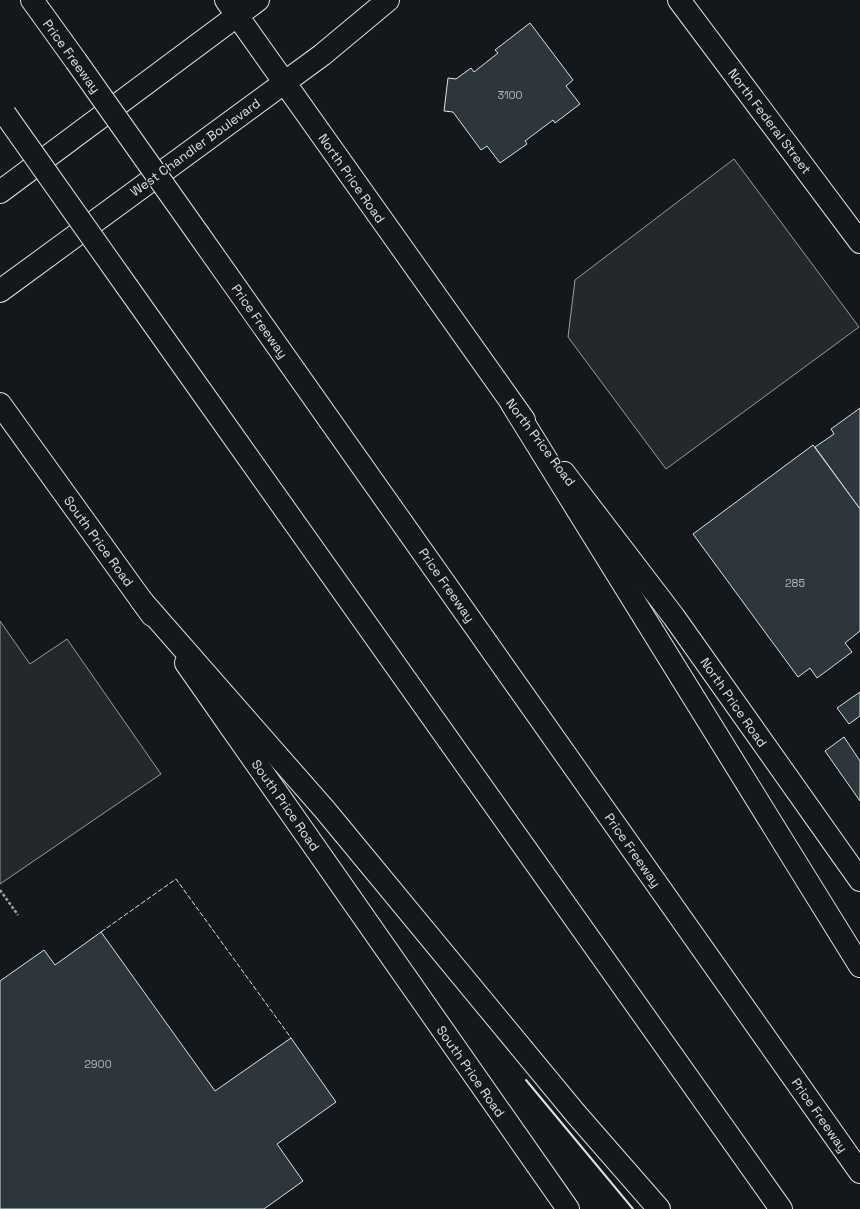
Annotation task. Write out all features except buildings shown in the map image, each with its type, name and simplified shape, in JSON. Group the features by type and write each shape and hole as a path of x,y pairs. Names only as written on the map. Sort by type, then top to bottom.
{"main road":[{"name":"Price Freeway","path":"32,0 860,1172"},
{"path":"0,192 232,8 258,0"},
{"name":"West Chandler Boulevard","path":"0,290 322,55 388,0"},
{"name":"North Federal Street","path":"679,0 860,242"},
{"name":"North Price Road","path":"232,8 512,404 674,616 860,880"},
{"path":"2,110 781,1209"},
{"name":"South Price Road","path":"0,404 141,600 568,1209"},
{"path":"512,404 860,966"},
{"path":"141,600 324,810 576,1114 659,1209"}],"path":[{"path":"0,890 18,915"}],"shaded area":[{"path":"734,159 859,327 666,469 568,337 575,280"},
{"path":"0,621 30,664 67,639 161,774 0,884"}],"fence":[{"path":"101,932 176,879 291,1038"}],"wall":[{"path":"526,1080 633,1209"}]}
